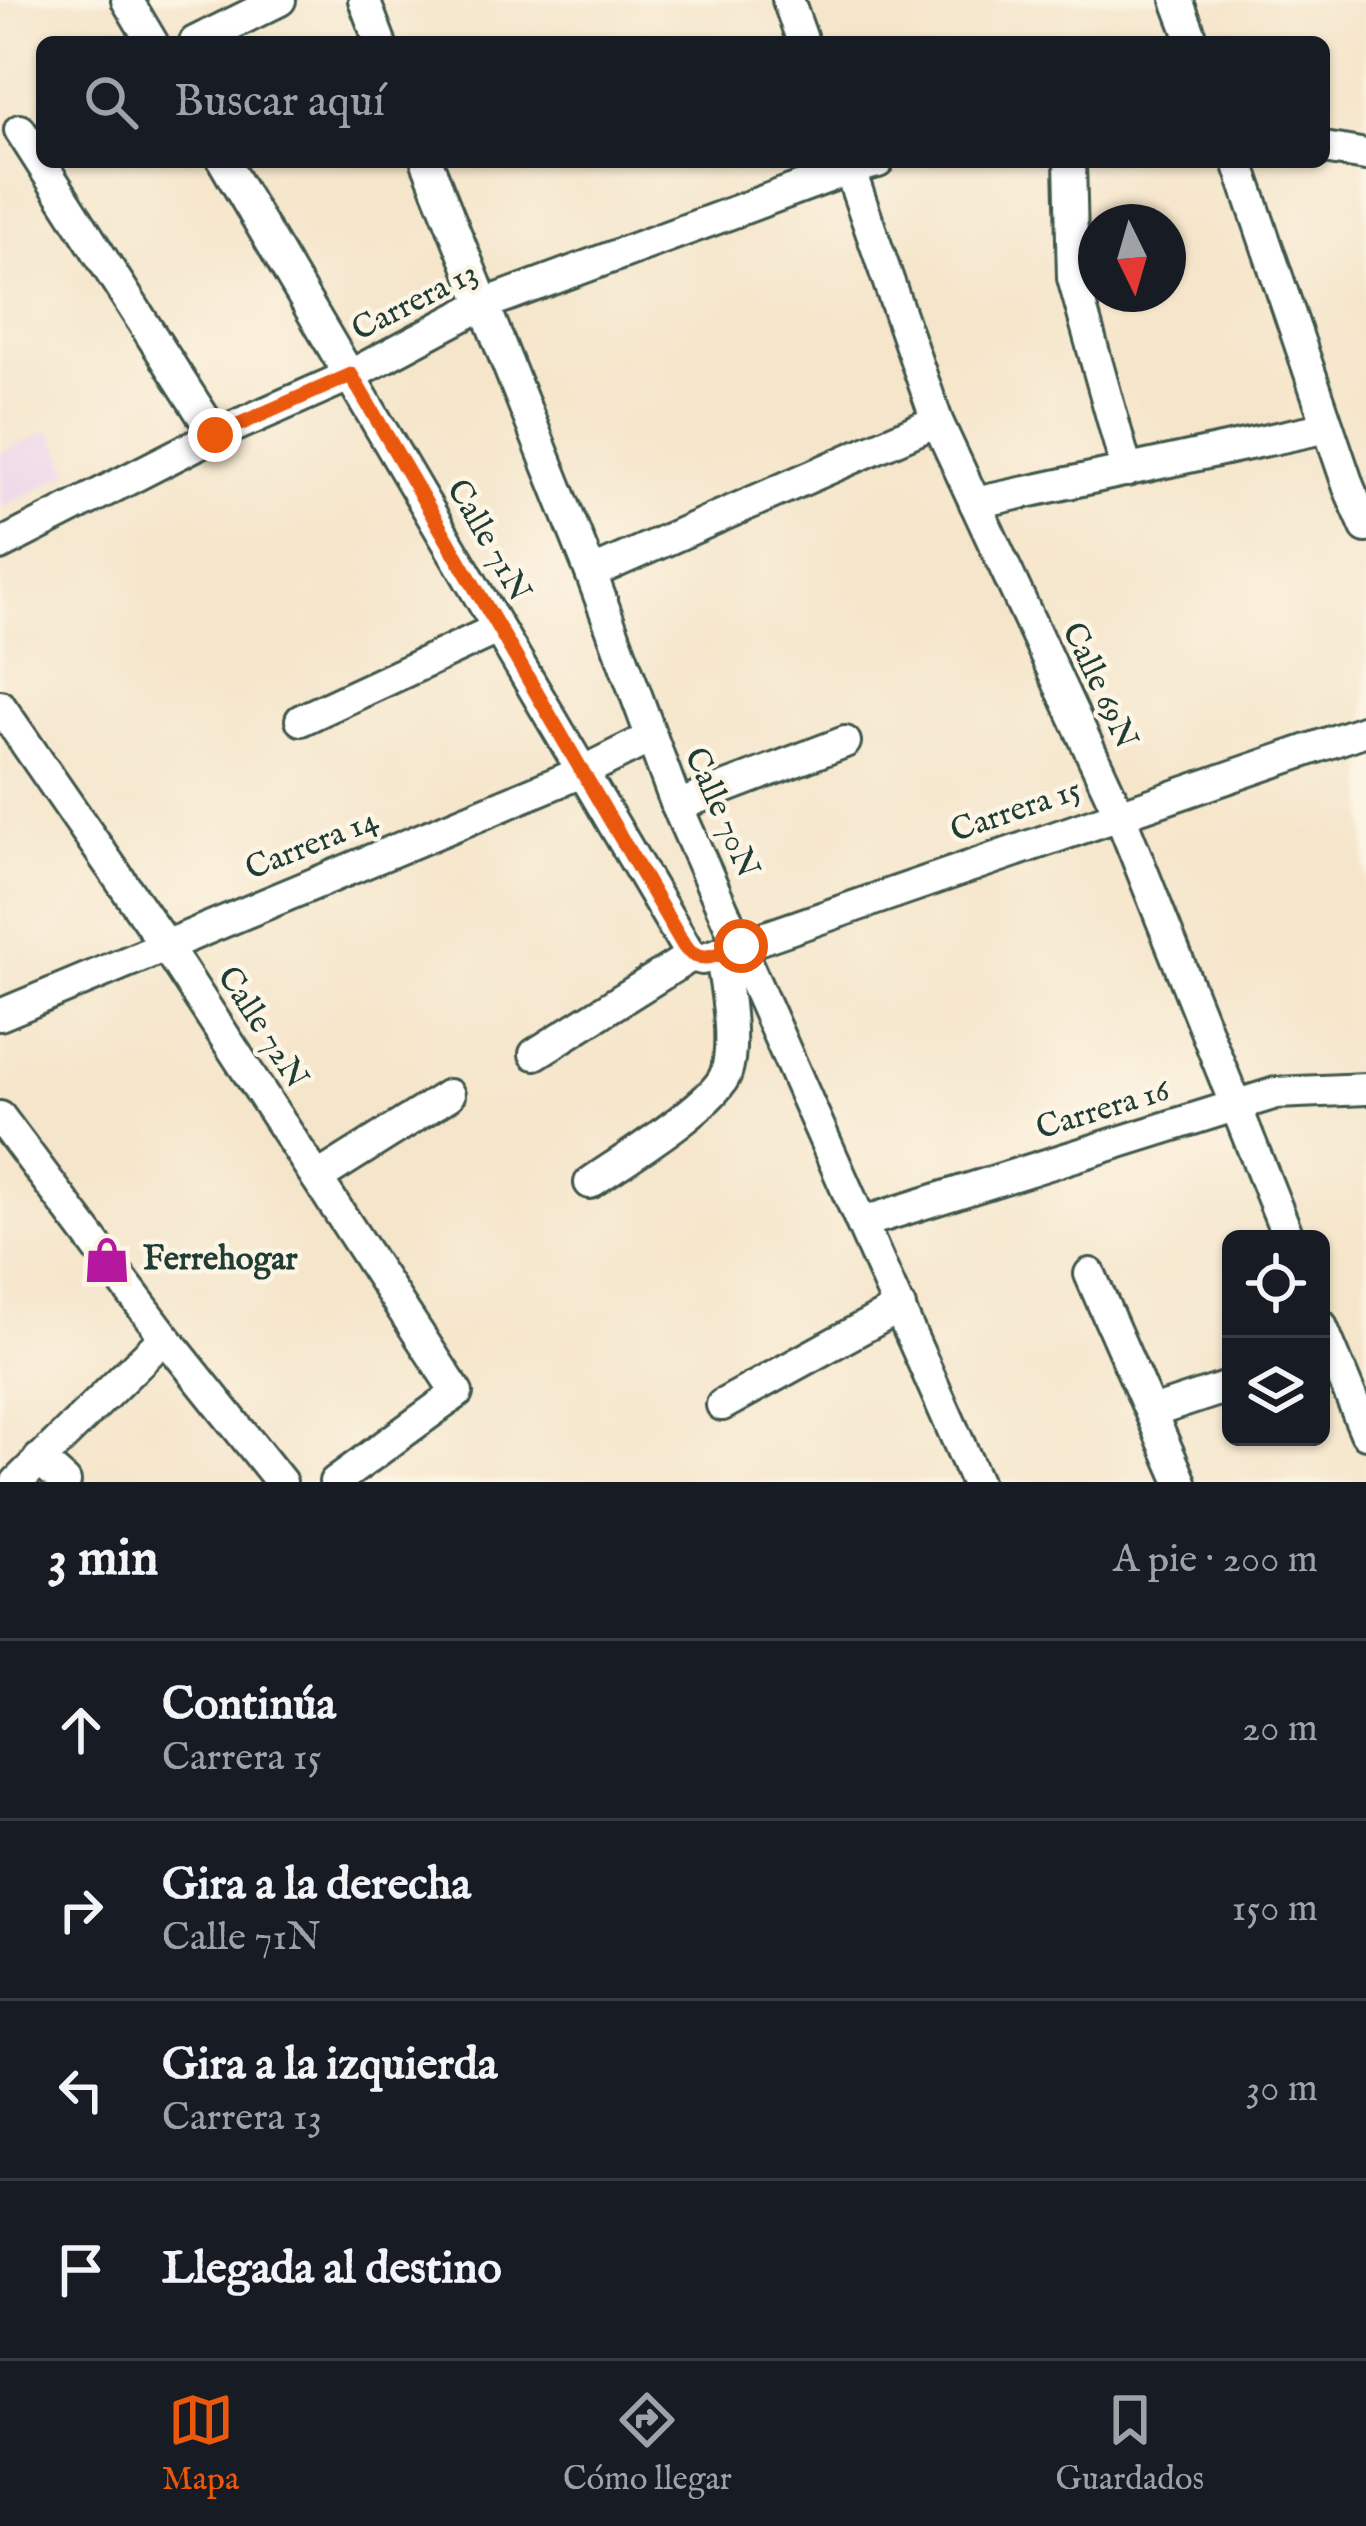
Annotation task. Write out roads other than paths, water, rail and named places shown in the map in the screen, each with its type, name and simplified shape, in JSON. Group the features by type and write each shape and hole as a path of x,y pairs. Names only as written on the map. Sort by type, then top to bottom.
{"street":[{"path":"127,0 148,36"},
{"path":"207,36 280,0"},
{"path":"364,0 378,36"},
{"path":"788,0 801,36"},
{"path":"1177,0 1191,36"},
{"path":"1330,149 1366,155"},
{"path":"46,168 215,435"},
{"name":"Calle 71N","path":"228,168 582,772 718,952"},
{"name":"Calle 70N","path":"429,168 591,573 677,806 718,952 864,1222 976,1482"},
{"name":"Carrera 13","path":"0,544 215,435 351,375 482,305 847,168"},
{"name":"Calle 69N","path":"859,168 937,421 1119,813 1285,1230"},
{"path":"1070,168 1072,278 1127,471"},
{"path":"1240,168 1328,428 1358,490 1366,527"},
{"path":"591,573 937,421"},
{"path":"975,503 1328,428"},
{"path":"302,720 497,629"},
{"name":"Calle 72N","path":"0,706 165,945 457,1393 335,1482"},
{"name":"Carrera 15","path":"535,1054 718,952 1366,730"},
{"name":"Carrera 14","path":"0,1016 582,772 650,738"},
{"path":"677,806 845,742"},
{"path":"590,1183 699,1106 726,1075 729,1003 718,952"},
{"name":"Carrera 16","path":"864,1222 1276,1093 1366,1089"},
{"path":"317,1178 449,1096"},
{"path":"0,1117 164,1337 281,1482"},
{"path":"1090,1274 1181,1482"},
{"path":"722,1405 900,1306"},
{"path":"16,1482 164,1337"},
{"path":"1330,1358 1366,1433"},
{"path":"1152,1412 1222,1389"},
{"path":"39,1459 65,1482"}],"place":[{"name":"Ferrehogar","path":"107,1260"}]}
